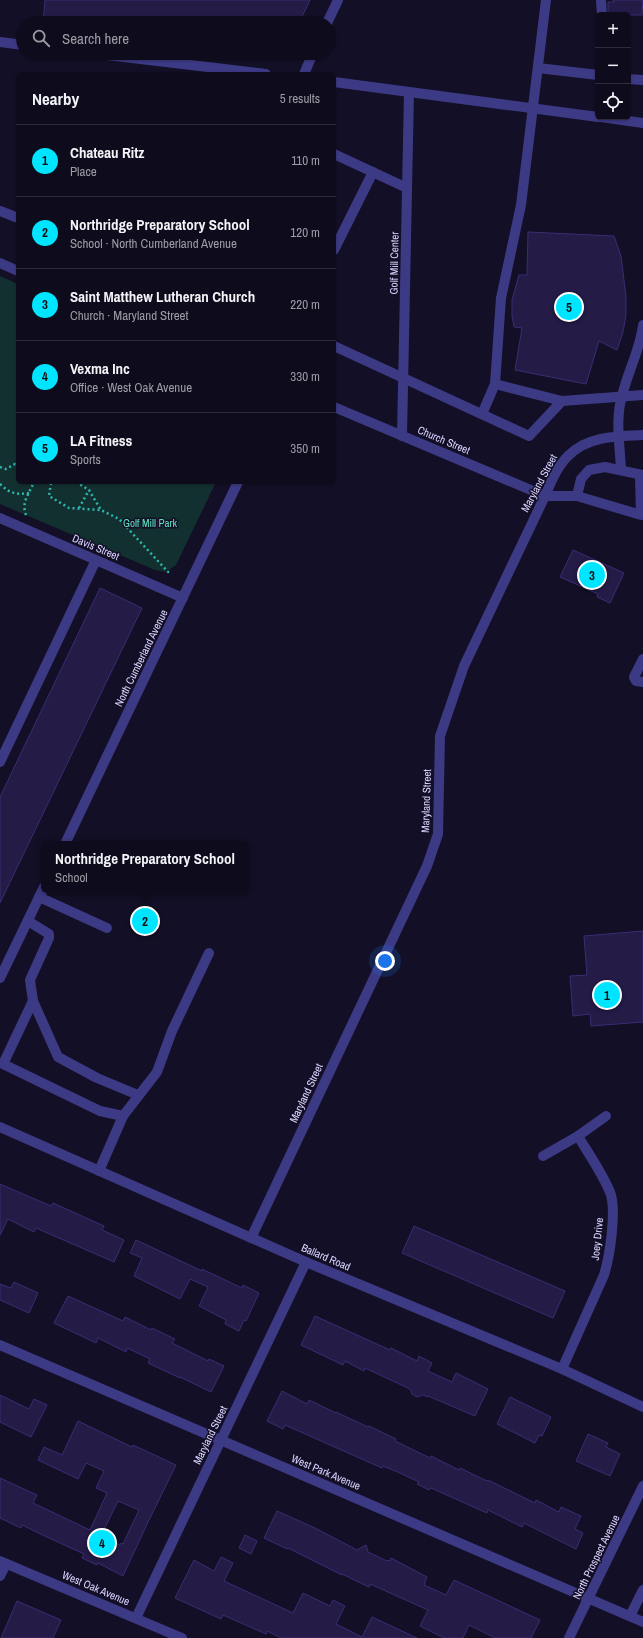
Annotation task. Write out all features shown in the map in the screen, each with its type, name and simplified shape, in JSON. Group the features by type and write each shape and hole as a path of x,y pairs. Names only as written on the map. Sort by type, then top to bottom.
{"street":[{"path":"330,16 338,0"},
{"path":"482,414 495,384 501,298 521,205 546,0"},
{"path":"601,0 602,12"},
{"path":"0,42 16,44"},
{"path":"143,60 233,72"},
{"path":"305,72 311,60"},
{"path":"538,68 595,75"},
{"path":"631,79 643,80"},
{"path":"336,82 595,116"},
{"name":"Golf Mill Center","path":"402,436 409,92"},
{"path":"621,120 643,123"},
{"path":"336,155 407,188"},
{"path":"336,246 373,172"},
{"path":"0,210 16,217"},
{"path":"0,263 16,270"},
{"path":"621,470 619,436 621,397 642,338 643,325"},
{"path":"336,347 529,436 562,401"},
{"path":"495,384 562,401 643,395"},
{"name":"Church Street","path":"336,408 545,496"},
{"name":"Maryland Street","path":"251,1238 428,866 438,834 440,736 457,683 557,470 568,456 581,445 599,439 643,435"},
{"path":"545,496 577,496 641,514 642,475 605,467 589,470 581,479 577,496"},
{"name":"North Cumberland Avenue","path":"66,841 237,484"},
{"name":"Davis Street","path":"0,518 183,598"},
{"path":"0,762 96,560"},
{"path":"643,658 634,677 636,682 643,682"},
{"path":"0,978 41,893"},
{"path":"39,897 107,928"},
{"path":"28,921 49,934 49,938 30,980 33,1001 58,1057 97,1078 138,1095"},
{"path":"99,1171 123,1116 157,1072 172,1031 209,953"},
{"path":"33,1001 3,1064 100,1111 123,1116"},
{"path":"543,1156 578,1136 606,1116"},
{"name":"Ballard Road","path":"0,1127 306,1262 562,1369 643,1406"},
{"name":"Joey Drive","path":"562,1369 604,1275 609,1259 613,1208 608,1188 578,1136"},
{"name":"Maryland Street","path":"136,1618 306,1262"},
{"name":"West Park Avenue","path":"0,1345 643,1622"},
{"name":"North Prospect Avenue","path":"569,1638 643,1486"},
{"path":"0,1576 3,1562"},
{"name":"West Oak Avenue","path":"3,1562 182,1638"},
{"path":"630,1616 643,1590"}],"path":[{"path":"0,468 6,469 16,464"},
{"path":"0,484 5,490 11,493 29,493"},
{"path":"26,515 23,507 33,484"},
{"path":"51,484 48,496 69,508 101,510 119,519 170,574"},
{"path":"79,484 89,490 101,510"},
{"path":"78,509 89,490"}],"green space":[{"name":"Golf Mill Park","path":"0,276 16,283 16,484 215,484 176,565 166,572 155,570 0,504"}],"building":[{"path":"45,0 310,0 302,16 44,16"},
{"path":"613,0 643,0 642,15 631,15 631,12 608,12 608,2 614,2"},
{"path":"528,232 614,236 621,256 626,297 626,315 623,332 617,350 599,341 586,384 515,370 522,328 514,327 512,300 519,275 527,275"},
{"path":"573,550 624,573 610,603 597,597 598,594 560,577"},
{"path":"100,588 142,608 0,903 0,797"},
{"path":"643,931 643,1022 591,1026 590,1014 573,1016 570,976 587,975 584,936"},
{"path":"0,1184 51,1206 53,1203 104,1226 102,1230 124,1240 114,1262 36,1228 34,1232 8,1219 0,1235"},
{"path":"414,1226 565,1291 553,1318 402,1253"},
{"path":"136,1240 202,1271 202,1269 242,1288 243,1285 259,1293 246,1321 244,1320 239,1331 225,1324 226,1320 199,1306 208,1287 190,1279 180,1299 134,1276 142,1258 130,1253"},
{"path":"14,1282 38,1293 29,1313 0,1300 0,1284 11,1288"},
{"path":"68,1296 123,1321 125,1317 151,1330 152,1328 175,1339 172,1343 208,1361 209,1359 224,1366 211,1392 148,1363 150,1359 127,1348 126,1352 98,1338 96,1343 54,1323"},
{"path":"315,1316 390,1350 391,1348 417,1361 419,1356 432,1363 428,1371 452,1382 456,1373 488,1389 475,1416 428,1396 423,1395 417,1397 412,1394 410,1389 365,1368 364,1371 345,1361 343,1365 301,1345"},
{"path":"282,1391 307,1404 309,1400 368,1427 369,1426 396,1439 395,1441 430,1458 431,1456 459,1470 460,1468 487,1481 488,1480 535,1503 536,1500 559,1512 561,1507 581,1516 575,1529 583,1533 576,1549 524,1523 522,1527 488,1510 487,1513 431,1488 429,1490 417,1484 419,1482 400,1473 383,1466 382,1468 285,1425 283,1429 267,1421"},
{"path":"0,1395 29,1409 34,1399 47,1405 31,1437 0,1422"},
{"path":"510,1397 551,1417 542,1436 539,1435 535,1443 497,1424"},
{"path":"78,1421 132,1447 133,1445 176,1465 123,1576 98,1563 97,1565 82,1558 84,1554 22,1525 21,1528 0,1518 0,1478 37,1495 33,1503 90,1530 107,1493 96,1488 104,1471 86,1463 78,1479 38,1460 44,1447 62,1455","holes":["118,1501 139,1510 123,1544 121,1543 120,1545 101,1536"]},
{"path":"588,1434 608,1443 606,1447 620,1454 610,1476 576,1461"},
{"path":"277,1511 315,1528 357,1550 366,1545 368,1552 387,1561 390,1561 391,1558 427,1577 424,1585 446,1595 454,1580 540,1620 531,1638 495,1638 469,1625 463,1638 444,1638 420,1626 428,1610 370,1584 369,1587 264,1538"},
{"path":"245,1535 257,1541 251,1554 239,1548"},
{"path":"221,1557 233,1563 224,1581 293,1613 303,1593 330,1606 333,1600 345,1606 336,1624 362,1637 372,1617 417,1638 281,1638 267,1631 266,1634 223,1615 221,1619 175,1598 194,1560 214,1571"},
{"path":"17,1601 61,1620 53,1638 1,1638"}],"place":[{"name":"LA Fitness","path":"569,307"},
{"name":"Saint Matthew Lutheran Church","path":"592,575"},
{"name":"Northridge Preparatory School","path":"145,921"},
{"name":"Chateau Ritz","path":"607,995"},
{"name":"Vexma Inc","path":"102,1543"}]}
